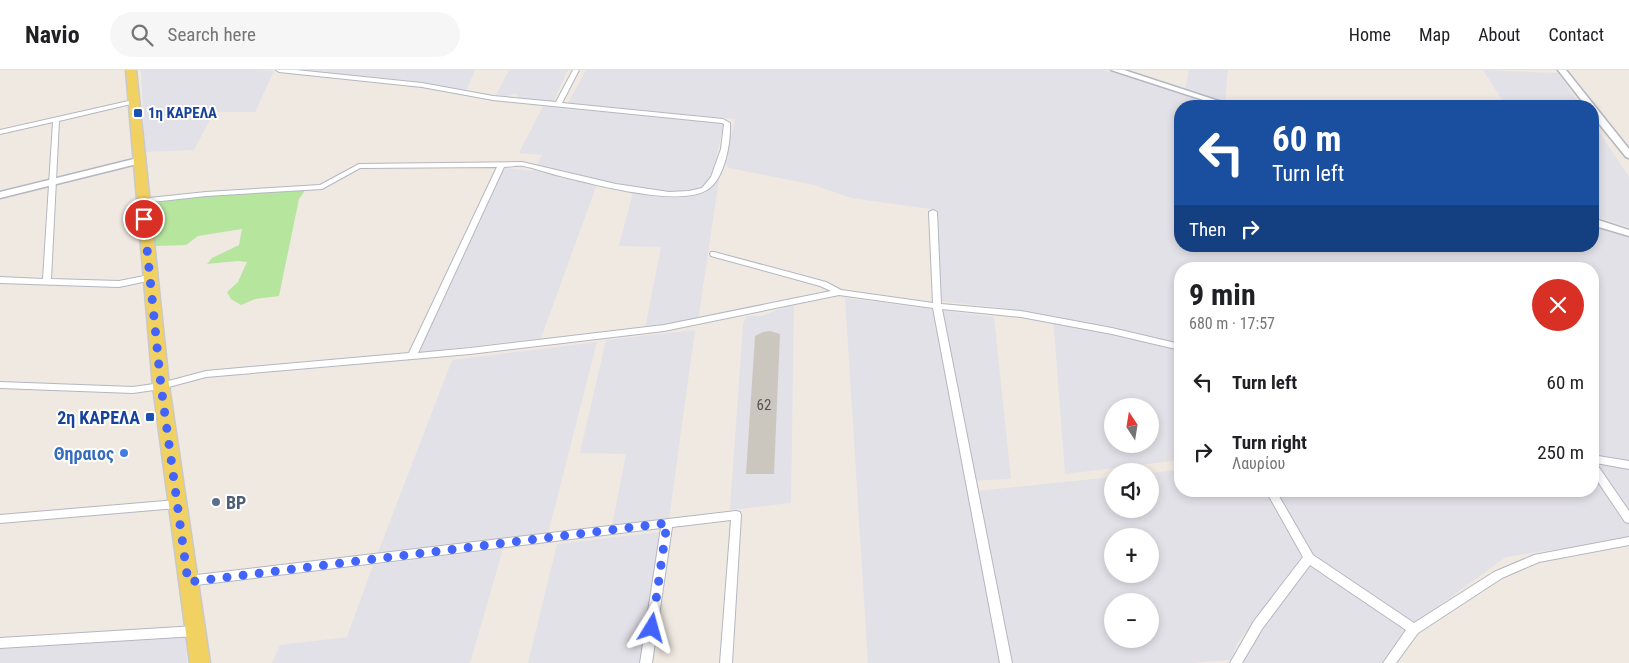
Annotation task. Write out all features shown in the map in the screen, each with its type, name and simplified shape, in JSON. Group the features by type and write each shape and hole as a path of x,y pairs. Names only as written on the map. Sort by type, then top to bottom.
{"main road":[{"path":"131,70 149,278 161,386 200,663"}],"street":[{"path":"143,201 206,194 322,187 359,166 501,166 522,164 676,196 704,189 714,180 721,166 728,127 727,123 723,121 493,98 412,84 279,70"},
{"path":"558,105 576,70"},
{"path":"1115,70 1211,100"},
{"path":"1562,70 1586,100"},
{"path":"0,132 133,102"},
{"path":"1599,117 1629,155"},
{"path":"47,281 56,119"},
{"path":"0,195 138,161"},
{"path":"412,356 501,166"},
{"path":"933,212 936,306 1006,663"},
{"path":"1599,223 1629,233"},
{"path":"714,254 823,284 839,292 936,306 1021,314 1112,331 1174,346"},
{"path":"0,280 118,284 149,278"},
{"path":"0,385 101,391 133,390 161,386 206,374 412,356 664,328 839,292"},
{"path":"1599,460 1629,465"},
{"path":"1599,475 1629,519"},
{"path":"1274,497 1309,558 1414,629"},
{"path":"0,520 177,504"},
{"path":"188,582 736,515 726,663"},
{"path":"646,663 667,523"},
{"path":"1393,661 1414,629 1498,575 1538,558 1629,542"},
{"path":"1236,663 1258,625 1309,558"},
{"path":"0,643 196,631"}],"shaded area":[{"path":"141,70 274,71 255,112 214,112 194,150 145,152"},
{"path":"299,70 475,70 466,91 404,80"},
{"path":"509,70 568,70 553,102 519,100 516,93 507,96 496,95"},
{"path":"586,70 1104,70 1199,100 1174,100 1174,252 1599,252 1599,228 1629,238 1629,538 1506,557 1412,625 1311,557 1277,497 1599,497 1599,262 1174,262 1174,461 1155,463 1104,463 1104,469 1065,474 1053,317 1013,309 938,301 938,210 851,198 814,185 729,168 726,164 735,119 568,103"},
{"path":"1189,70 1228,70 1225,100 1216,100 1185,90"},
{"path":"1483,70 1558,73 1577,100 1502,100"},
{"path":"543,106 724,124 713,171 720,172 698,321 645,328 661,247 619,246 633,192 597,184 541,338 415,353 450,276 505,168 534,171 542,155 519,153"},
{"path":"1599,132 1629,177 1629,227 1599,218"},
{"path":"845,298 994,317 1011,479 968,481 1002,663 868,663"},
{"path":"794,303 791,503 730,510 743,324 747,316 762,316"},
{"path":"695,330 669,519 612,526 626,454 580,453 606,340"},
{"path":"597,342 549,530 539,536 377,555 452,360"},
{"path":"1174,471 1174,497 1271,497 1304,562 1237,643 1231,660 1190,663 1013,663 976,491 1104,478 1104,518 1159,518 1159,472"},
{"path":"666,531 650,663 528,663 557,544"},
{"path":"503,549 470,663 272,663 280,645 347,637 373,565"},
{"path":"1312,563 1408,629 1382,663 1241,663 1254,640"},
{"path":"185,636 187,663 0,663 0,645"}],"green space":[{"path":"306,189 299,199 279,296 255,299 241,305 231,299 227,292 238,282 247,262 207,264 212,258 239,245 242,229 198,236 186,245 153,246 146,208 160,202 200,195"}],"building":[{"path":"770,331 780,334 774,474 746,474 755,336"}],"place":[{"name":"1η ΚΑΡΕΛΑ","path":"138,113"},
{"name":"2η ΚΑΡΕΛΑ","path":"150,417"},
{"name":"Θηραιος","path":"124,453"},
{"name":"BP","path":"216,502"}],"route":[{"path":"144,219 161,386 188,582 319,564 667,523 652,628"}]}
